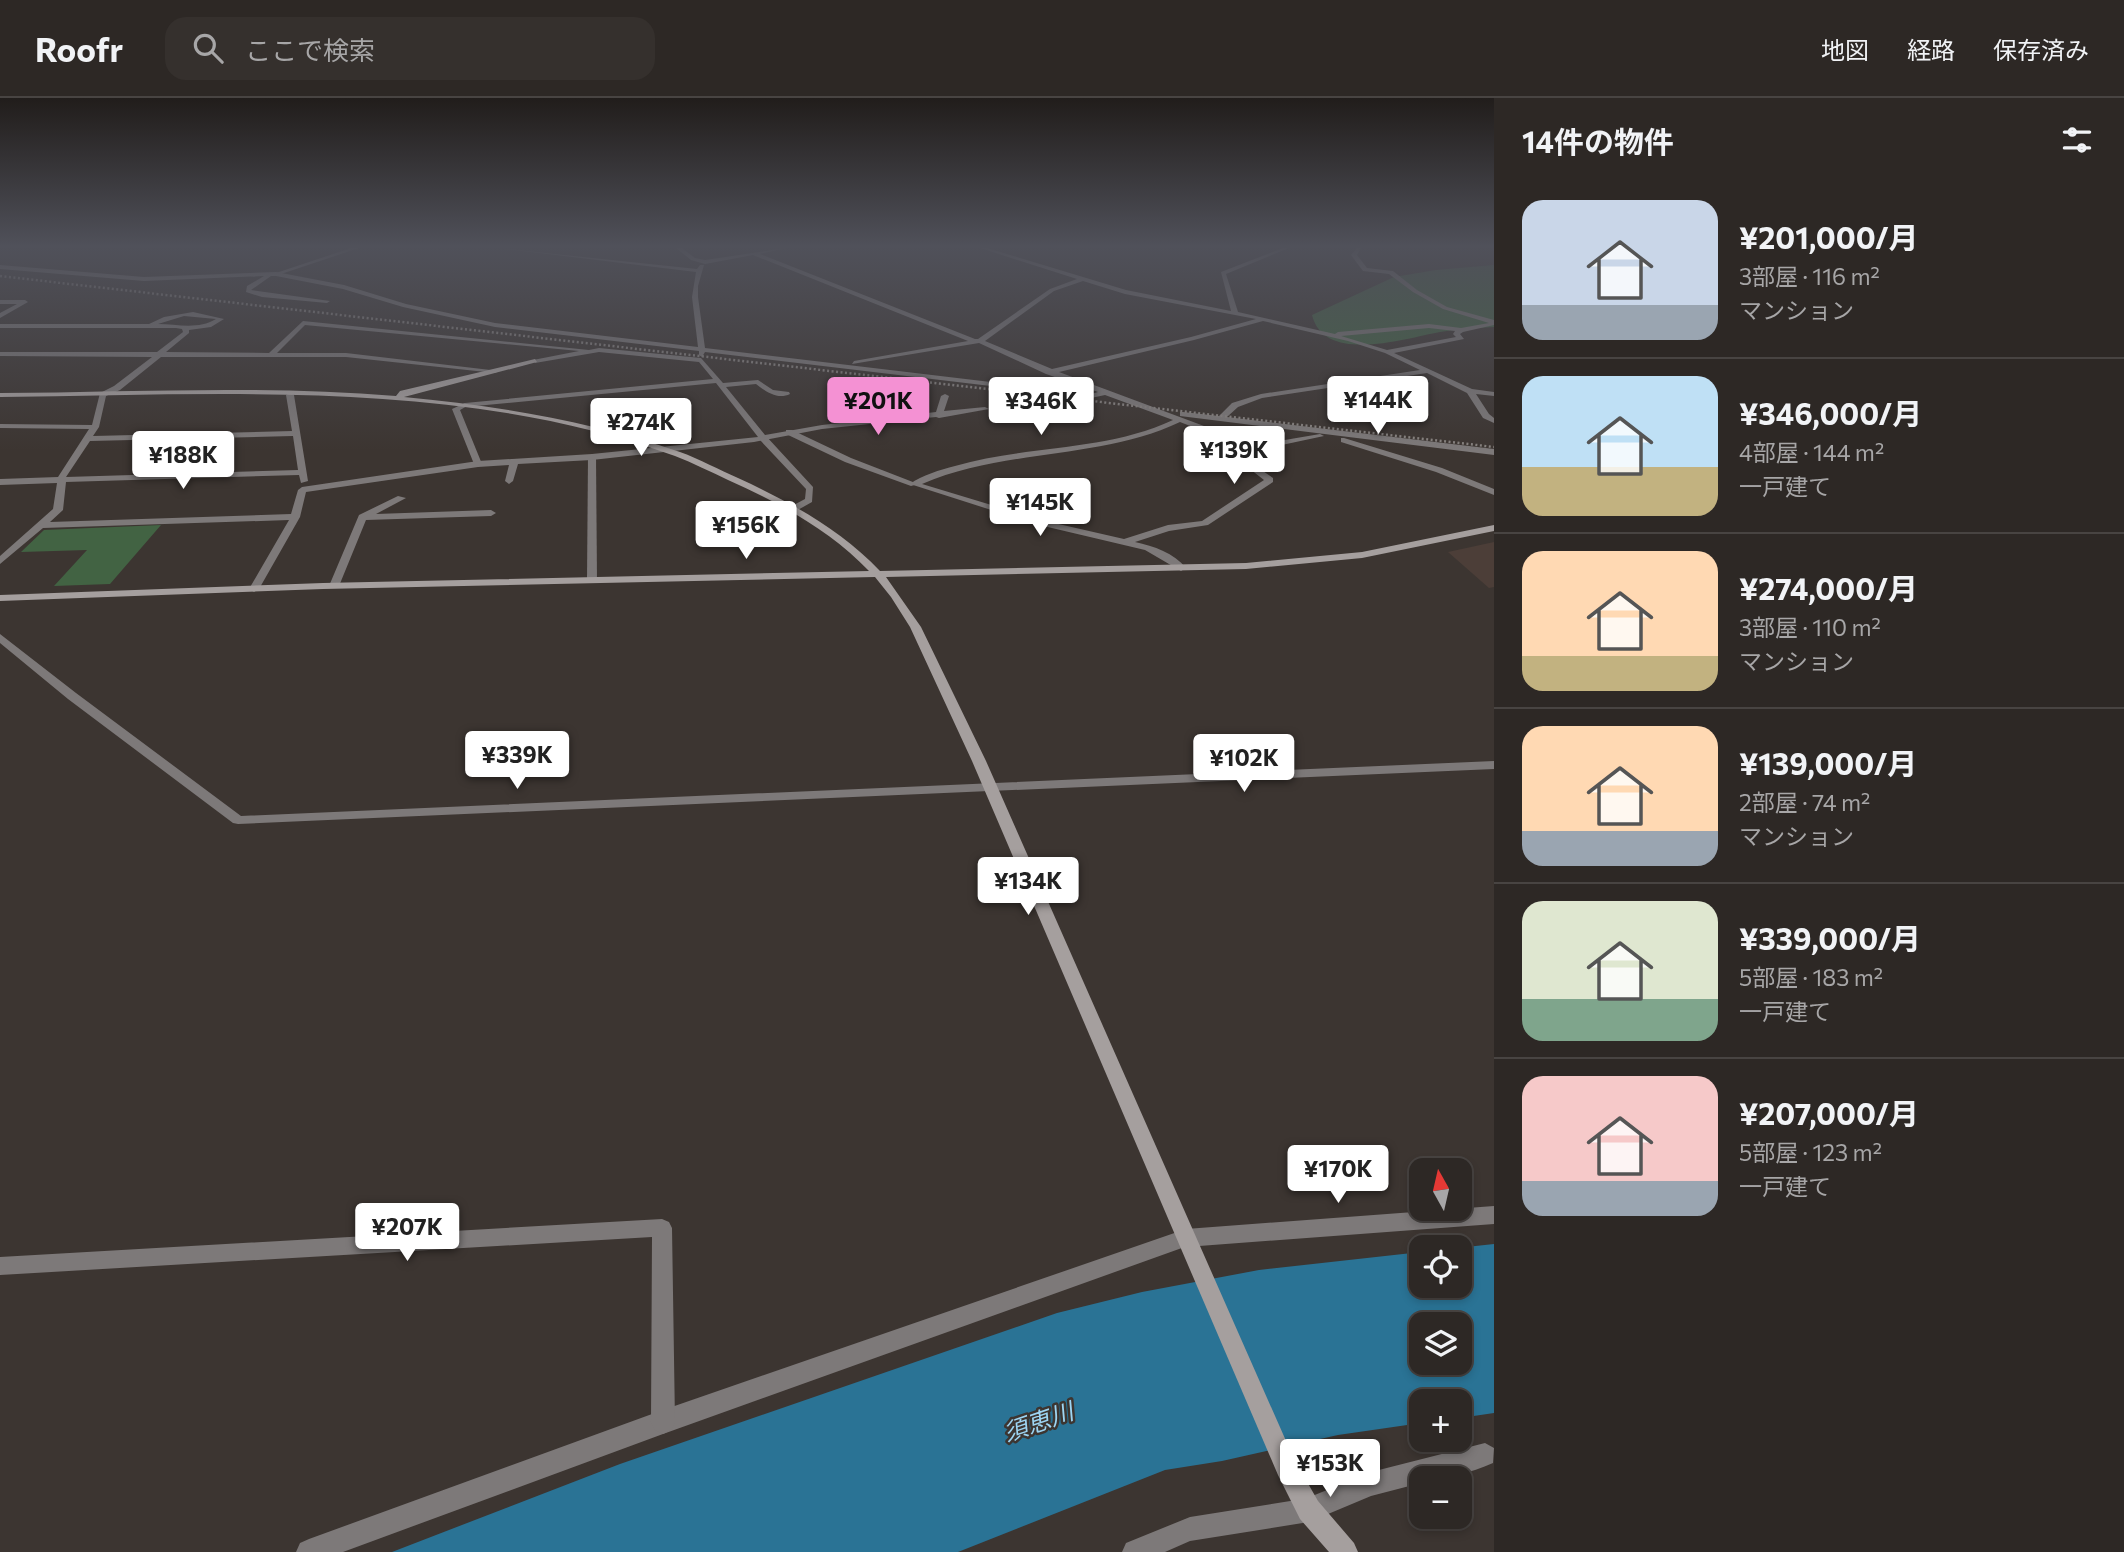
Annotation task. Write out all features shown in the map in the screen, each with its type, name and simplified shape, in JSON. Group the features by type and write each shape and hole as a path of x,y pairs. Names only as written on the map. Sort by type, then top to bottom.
{"street":[{"path":"150,326 168,316"},
{"path":"0,327 186,328 209,326 221,320 195,316"},
{"path":"452,316 495,325 1091,396 1103,393"},
{"path":"696,316 702,349 701,360"},
{"path":"915,316 1048,372 1103,393 1163,411 1259,450 1245,462 1270,480 1205,523 1168,528 1126,542"},
{"path":"839,366 977,341 1014,316"},
{"path":"1249,316 1387,352 1470,391 1494,394"},
{"path":"1472,316 1494,322"},
{"path":"1048,372 1192,339 1264,319"},
{"path":"1330,335 1407,327 1461,330 1494,322"},
{"path":"272,354 303,323 701,360 763,438 810,489 809,500 793,509"},
{"path":"0,561 43,526 58,510 61,480 95,428 103,395 160,354 187,332 186,328"},
{"path":"1387,352 1462,338 1457,334 1461,330"},
{"path":"398,398 403,393 586,350"},
{"path":"0,354 272,354 392,358 495,371"},
{"path":"1220,419 1235,405 1261,396 1429,371"},
{"path":"478,464 456,409 465,405 721,383 758,382 771,392 786,394"},
{"path":"1470,391 1486,416 1494,421"},
{"path":"0,395 290,395 398,398 465,405 581,425 665,449 722,470 811,519 878,574 917,628 992,788 1286,1467 1310,1510 1345,1552"},
{"path":"254,589 295,517 302,490 304,472 290,395"},
{"path":"939,416 945,396"},
{"path":"302,490 478,464 592,457 763,438 789,432 874,423 890,418 939,416 985,409"},
{"path":"1163,411 1327,434 1494,452"},
{"path":"914,484 955,466 1124,439 1153,432 1181,419"},
{"path":"0,426 95,428"},
{"path":"789,432 849,460 914,484 1038,522 1148,548 1181,568"},
{"path":"87,439 297,433"},
{"path":"1254,448 1327,434 1412,463 1449,472 1494,492"},
{"path":"592,457 592,580"},
{"path":"509,481 514,462"},
{"path":"0,482 304,472"},
{"path":"334,586 362,517 401,498"},
{"path":"362,517 491,513"},
{"path":"43,526 295,517"},
{"path":"0,598 334,586 1181,568 1286,563 1363,555 1494,528"},
{"path":"0,637 72,696 238,820 1494,765"},
{"path":"309,1552 663,1422 1189,1245 1494,1214"},
{"path":"0,1266 662,1228 663,1422"},
{"path":"1135,1552 1189,1529 1310,1510 1371,1484 1485,1455"}],"shaded area":[{"path":"1494,542 1494,587 1489,588 1448,552"}],"green space":[{"path":"1312,316 1494,316 1494,327 1447,331 1368,344 1332,340 1320,330"},
{"path":"161,525 110,584 54,586 87,550 21,552 44,530"}],"water":[{"name":"須恵川","path":"1494,1244 1494,1413 1472,1416 1472,1389 1409,1389 1409,1425 1338,1435 1222,1461 1165,1470 958,1552 392,1552 620,1464 1057,1313 1142,1292 1259,1270 1409,1253 1409,1298 1472,1298 1472,1246"}],"railway":[{"path":"348,316 1494,447"}]}
